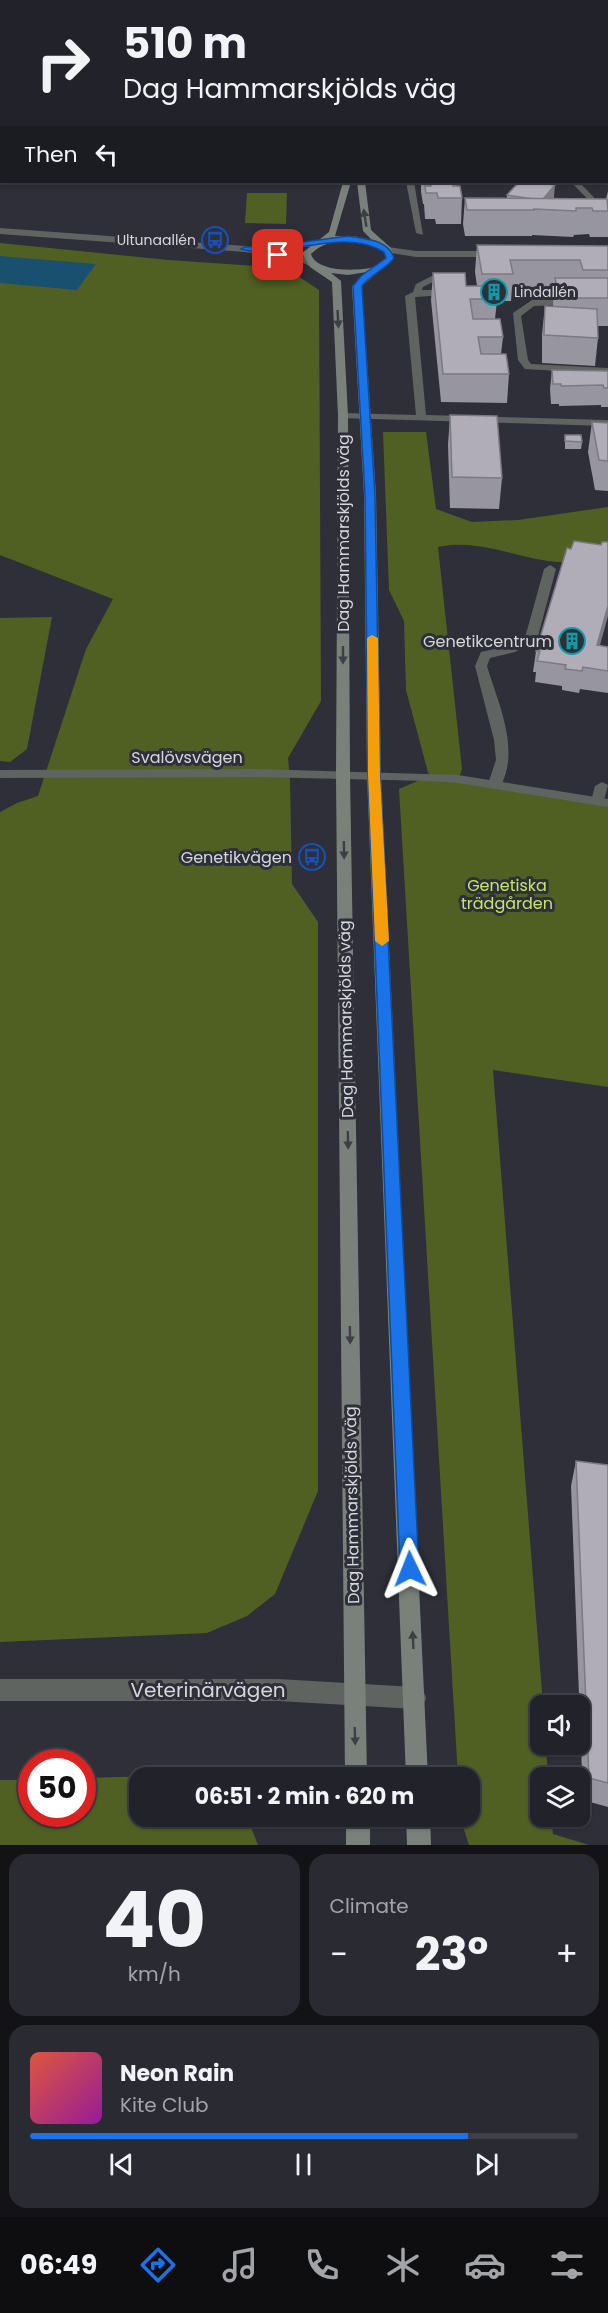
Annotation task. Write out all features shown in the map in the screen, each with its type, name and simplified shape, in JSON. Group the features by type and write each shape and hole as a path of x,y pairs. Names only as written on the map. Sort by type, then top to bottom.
{"main road":[{"path":"347,183 333,233 322,242 310,247 306,258 316,266 348,273 382,265 390,258 386,249 367,231 361,183"},
{"path":"322,242 362,240 386,249"},
{"name":"Dag Hammarskjölds väg","path":"382,265 363,278 357,286 370,495 374,775 417,1767"},
{"name":"Dag Hammarskjölds väg","path":"316,266 336,281 343,416 344,775 356,1767"},
{"path":"358,1827 358,1845"},
{"path":"418,1827 419,1845"}],"street":[{"path":"410,183 420,233"},
{"path":"576,183 608,217"},
{"path":"0,231 245,249 300,258 316,266"},
{"path":"245,249 322,242"},
{"path":"386,249 416,254 512,254"},
{"path":"382,265 416,254"},
{"path":"417,293 410,296 421,418"},
{"path":"608,300 532,303 516,315 523,360 528,367 608,371"},
{"path":"343,416 608,423"},
{"path":"495,784 503,760 501,740 480,666 485,655 511,649 531,640 550,569"},
{"name":"Svalövsvägen","path":"0,774 374,775"},
{"path":"374,775 458,778 603,802 602,786"},
{"name":"Veterinärvägen","path":"0,1690 278,1690 415,1698"}],"green space":[{"path":"247,193 287,193 286,224 245,223"},
{"path":"0,243 169,260 270,267 295,274 319,290 321,701 288,758 292,884 318,922 318,1491 275,1594 247,1616 207,1633 0,1642 0,812 38,796 86,649 113,599 0,555"},
{"name":"Genetiska trädgården","path":"383,432 426,432 436,509 472,522 518,520 608,507 608,554 589,559 555,562 490,548 456,545 438,547 462,769 459,778 608,803 608,1087 493,1070 542,1695 530,1695 530,1755 547,1755 547,1767 530,1767 530,1827 552,1827 553,1834 589,1845 469,1845 463,1827 480,1827 480,1767 457,1767 399,789 429,776 406,690 404,621 389,590"},
{"path":"52,617 27,749 10,762 0,761 0,618"},
{"path":"129,1777 129,1827 251,1827 258,1845 0,1845 0,1780 18,1780 18,1827 96,1827 96,1778"}],"water":[{"path":"0,256 96,264 77,290 0,283"}],"building":[{"path":"431,183 452,183 453,186 460,186 462,198 438,198 437,193 426,193 425,186 431,186"},
{"path":"518,183 555,185 543,199 507,195"},
{"path":"465,198 607,199 608,211 593,211 592,208 576,208 576,211 467,210"},
{"path":"477,245 608,246 608,270 583,270 580,260 510,260 513,274 482,274"},
{"path":"433,273 465,273 466,286 495,286 497,299 470,299 473,319 500,319 503,337 478,337 481,354 506,354 509,374 443,374"},
{"path":"555,278 608,278 608,298 560,298"},
{"path":"545,306 597,309 598,338 544,335"},
{"path":"552,370 608,371 608,388 604,388 603,385 561,386 561,384 553,384"},
{"path":"450,415 497,416 502,478 452,477"},
{"path":"592,422 608,423 608,461 599,460"},
{"path":"565,435 581,435 582,442 565,441"},
{"name":"Genetikcentrum","path":"574,541 601,545 602,542 608,542 608,606 597,645 608,647 608,671 583,667 582,671 565,669 566,665 537,661 540,651 536,651 567,548 571,549"},
{"path":"576,1461 608,1465 608,1783 590,1778 588,1755 590,1755 590,1695 586,1695"}],"slow traffic":[{"path":"372,638 374,775 382,941"}],"place":[{"name":"Ultunaallén","path":"215,240"},
{"name":"Lindallén","path":"494,292"},
{"name":"Genetikcentrum","path":"572,641"},
{"name":"Genetikvägen","path":"312,857"}],"route":[{"path":"278,255 245,249 281,248 334,239 348,239 375,243 388,250 390,258 387,263 363,278 357,286 370,495 374,775 410,1569"}]}
